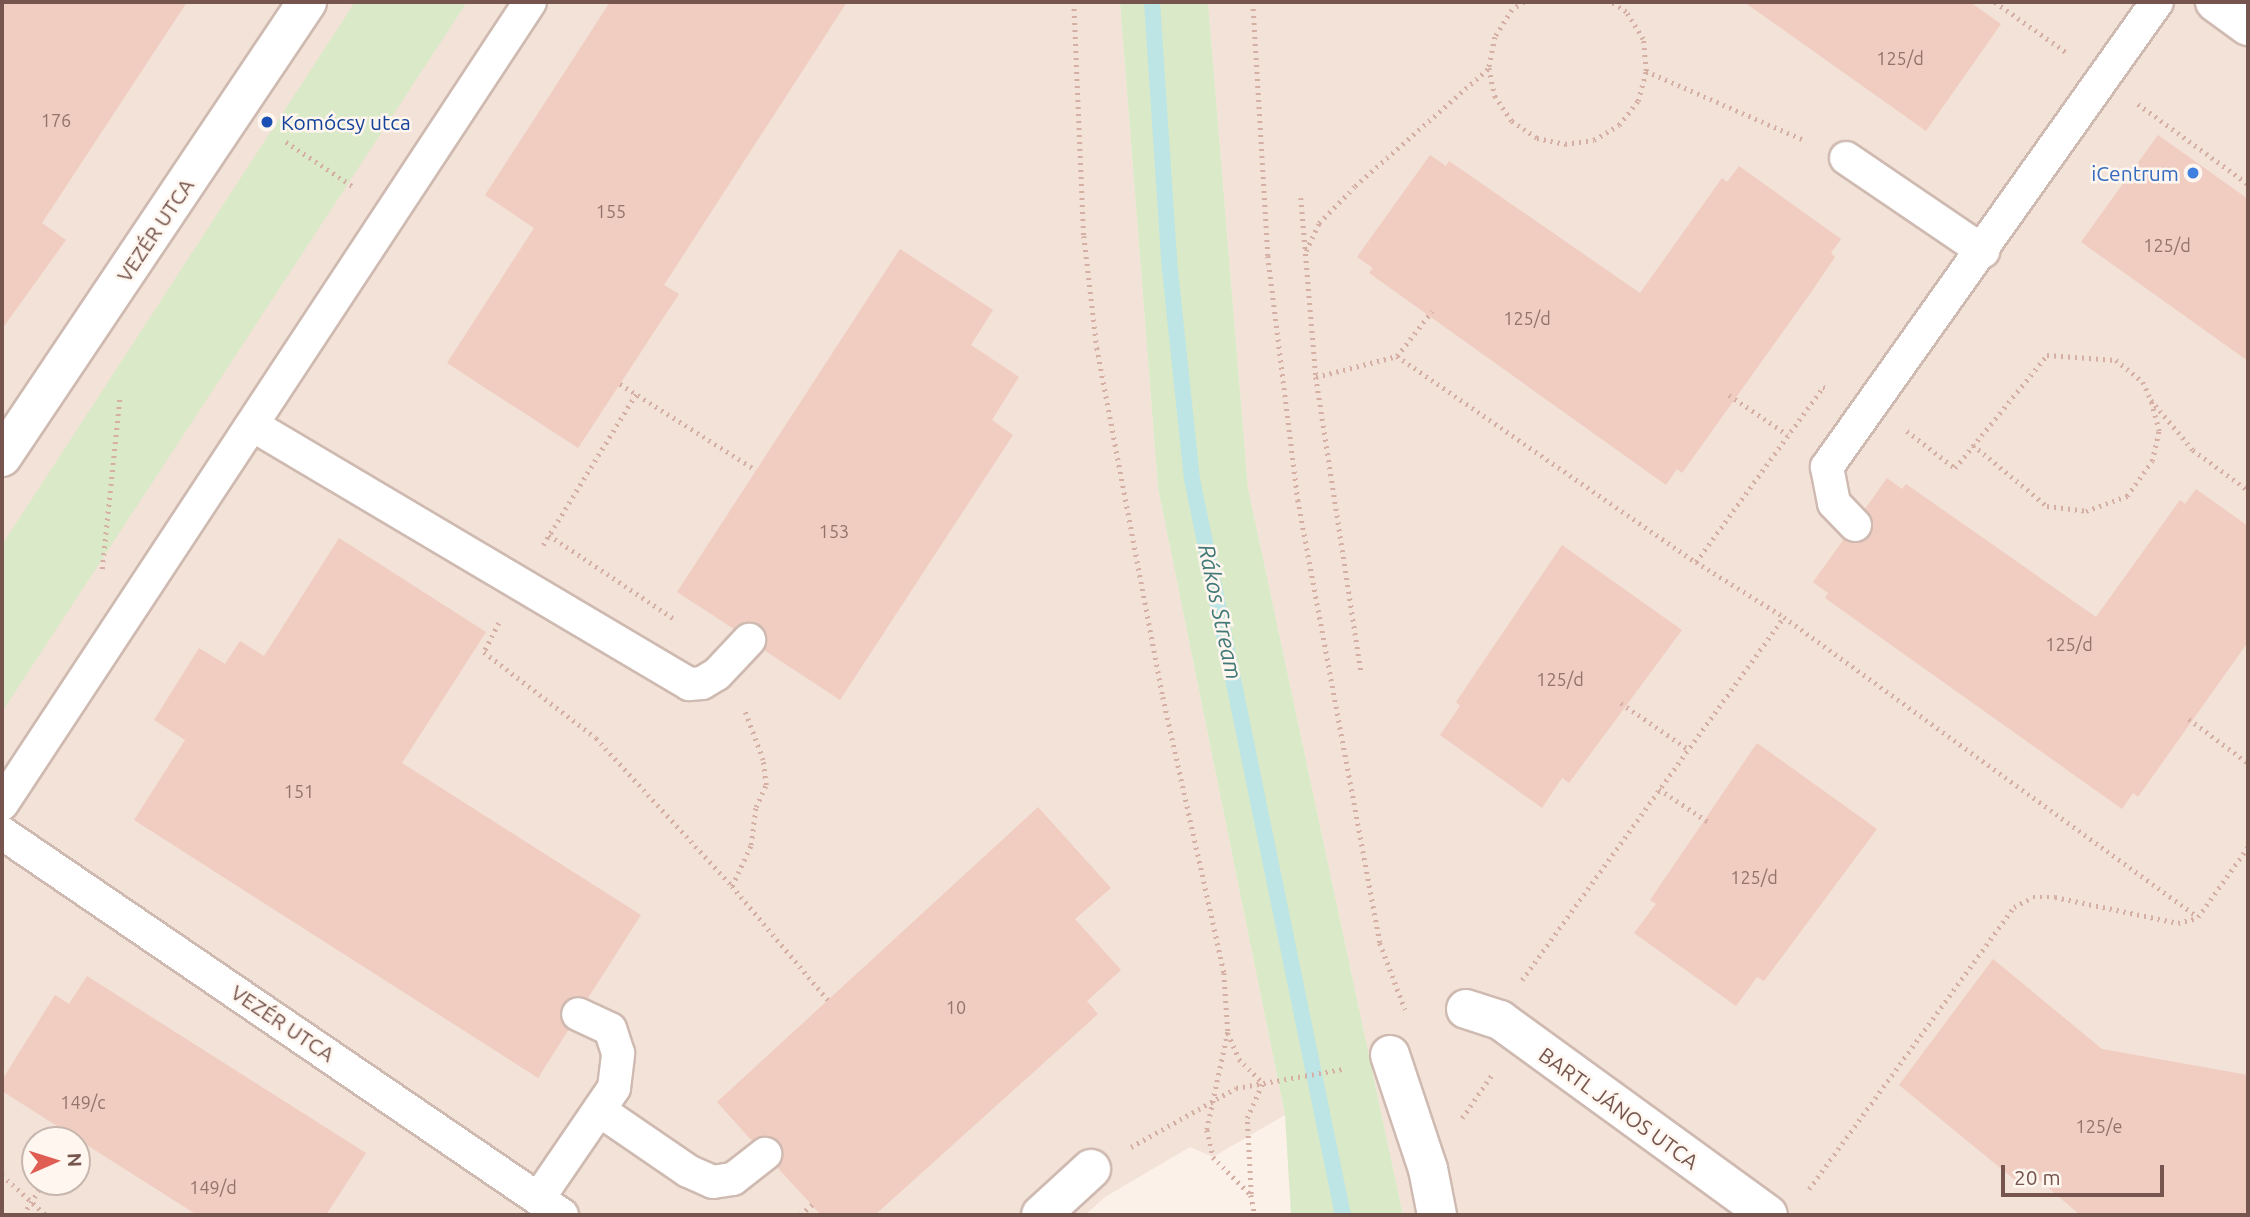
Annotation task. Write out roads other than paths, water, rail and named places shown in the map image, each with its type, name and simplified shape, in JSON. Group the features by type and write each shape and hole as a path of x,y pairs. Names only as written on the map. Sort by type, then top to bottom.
{"street":[{"name":"VEZÉR UTCA","path":"2,457 307,2"},
{"path":"2215,2 2248,26"},
{"name":"BARTL JÁNOS UTCA","path":"1495,1021 1768,1215"},
{"path":"1390,1055 1428,1169 1437,1215"},
{"path":"1041,1215 1091,1169"}],"lane":[{"path":"2,804 254,426 530,2"},
{"path":"1855,524 1834,503 1827,467 1983,251 2157,2"},
{"path":"1846,158 1983,251"},
{"path":"254,426 689,684 702,683 717,674 749,639"},
{"name":"VEZÉR UTCA","path":"2,833 551,1206"},
{"path":"551,1206 599,1110 614,1088 618,1053 610,1030 578,1014"},
{"path":"599,1110 688,1171 713,1182 733,1180 765,1154"}],"waterway":[{"name":"Rákos Stream","path":"1152,2 1170,270 1192,479 1343,1215"}],"place":[{"name":"Komócsy utca","path":"267,122"},
{"name":"iCentrum","path":"2193,173"}]}
